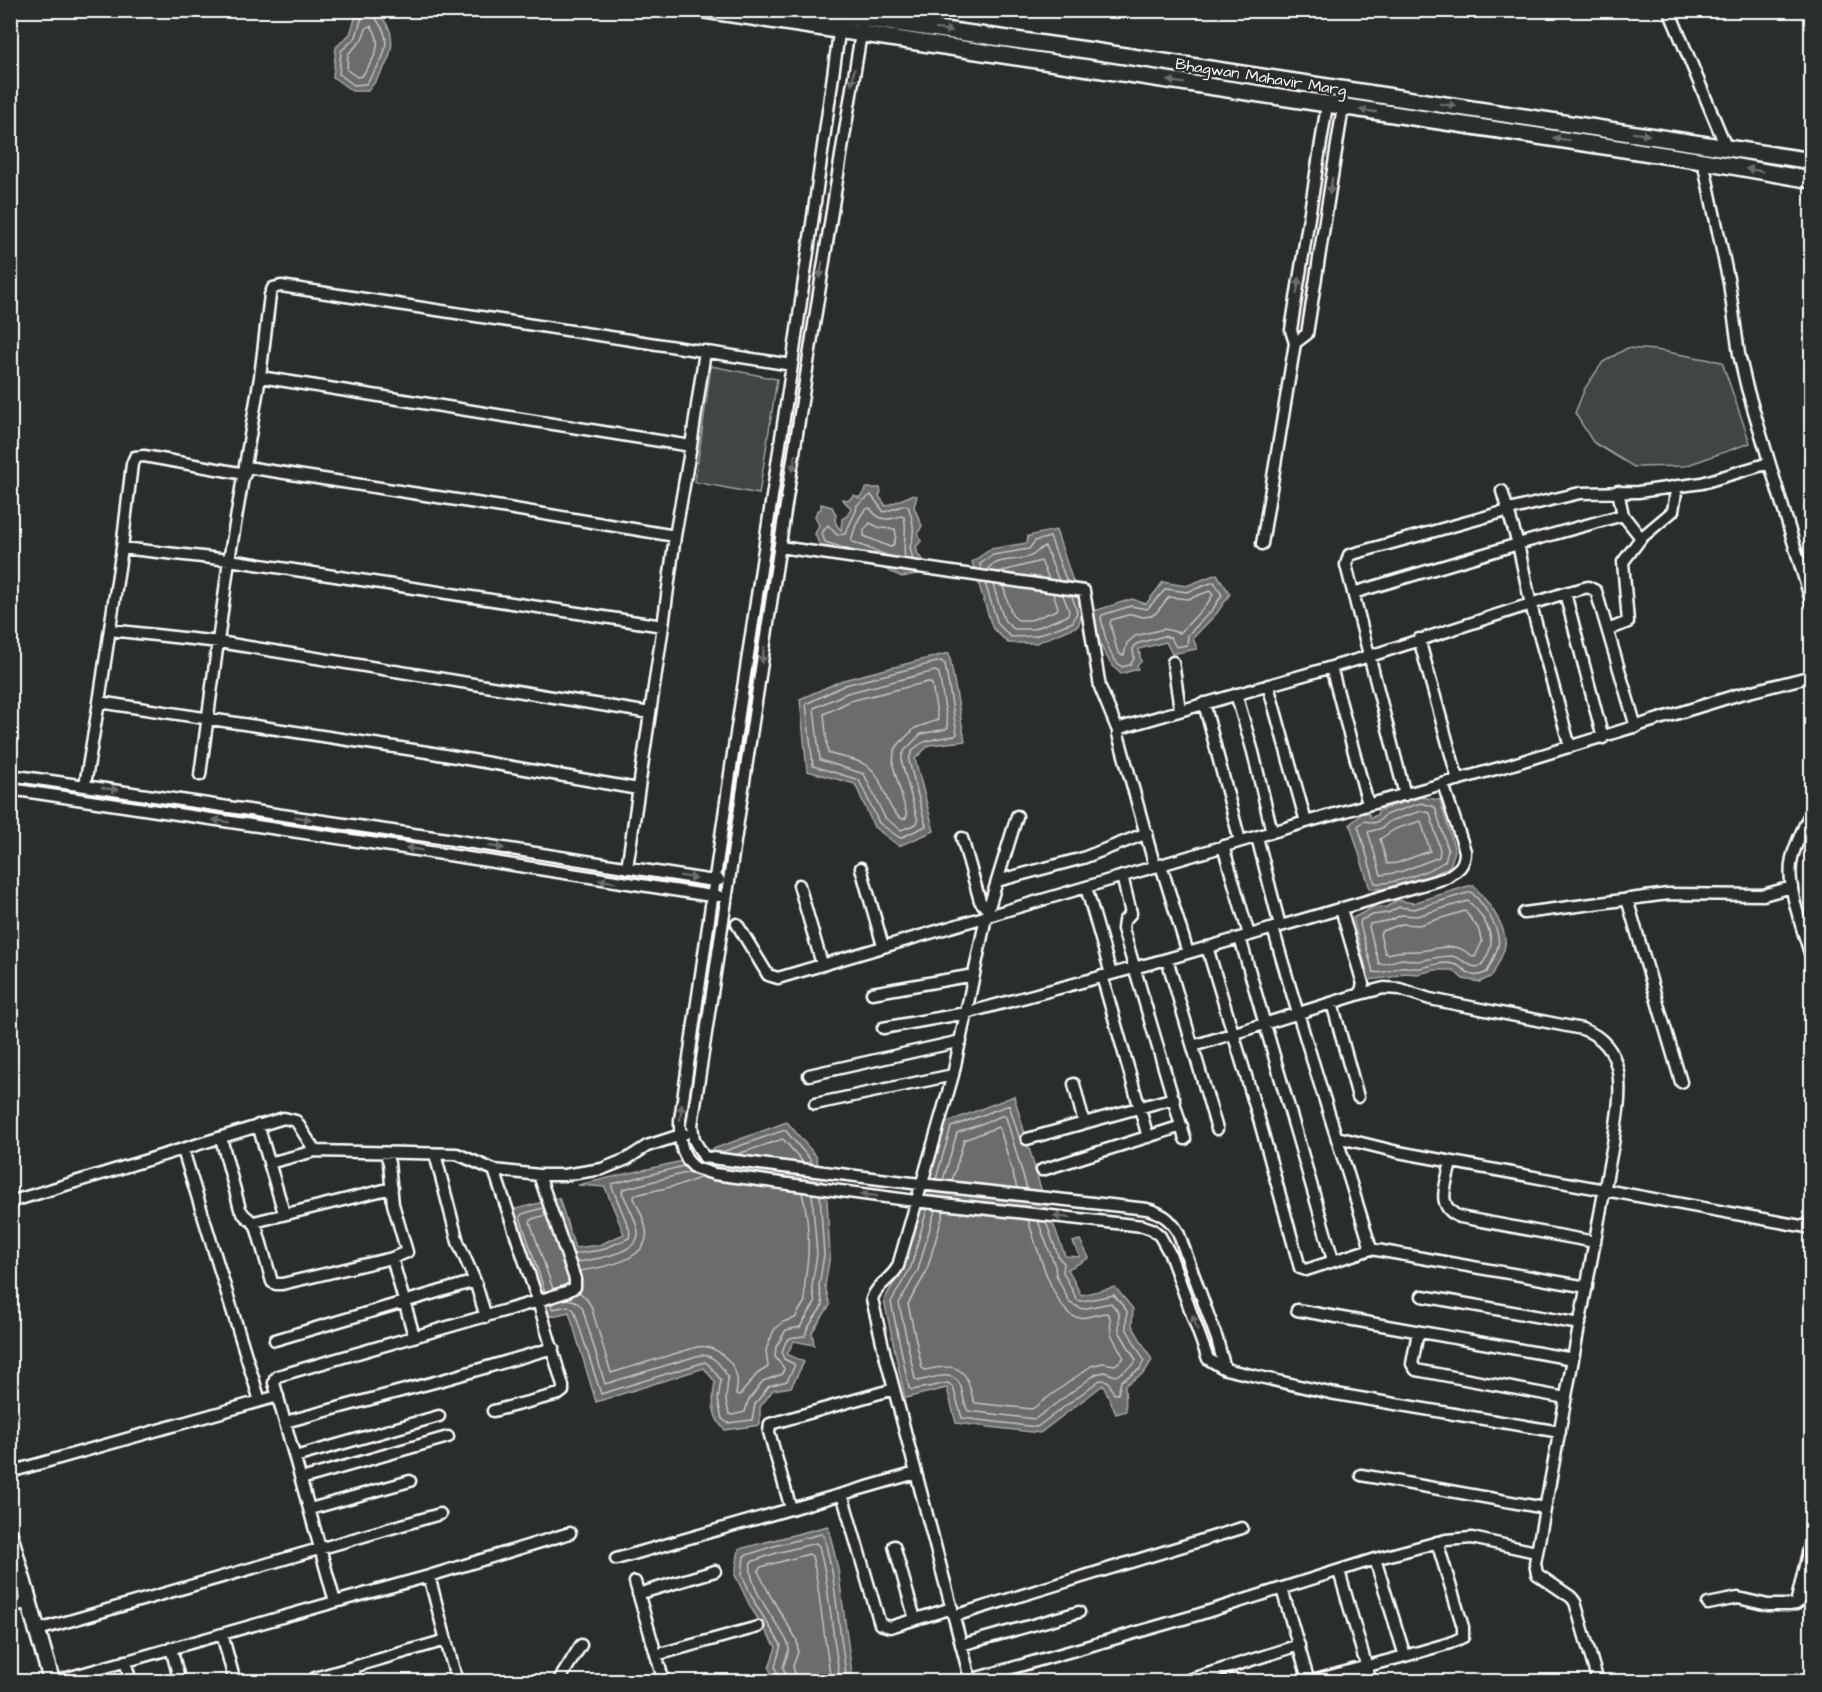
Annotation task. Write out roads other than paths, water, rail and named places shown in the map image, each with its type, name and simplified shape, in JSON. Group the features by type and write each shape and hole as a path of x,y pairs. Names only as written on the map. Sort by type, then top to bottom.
{"main road":[{"name":"Bhagwan Mahavir Marg","path":"705,10 840,23 1327,105 1703,160 1812,180"},
{"name":"Bhagwan Mahavir Marg","path":"803,10 840,23"},
{"name":"Bhagwan Mahavir Marg","path":"862,27 1086,50 1812,161"},
{"path":"10,1536 52,1682"}],"street":[{"path":"1669,10 1726,147"},
{"path":"840,23 792,366 680,1120 683,1151 688,1161 695,1168 714,1174 915,1201 1129,1224 1152,1229 1160,1236 1170,1254 1208,1359 1225,1369 1330,1393 1560,1432"},
{"path":"862,27 821,271 692,1125 694,1140 704,1157 1159,1212 1170,1220 1178,1232 1225,1369"},
{"path":"1262,544 1295,343 1291,330 1327,105"},
{"path":"1295,343 1307,334 1343,107"},
{"path":"1703,160 1728,283 1739,354 1812,604"},
{"path":"200,775 229,560 246,471 270,295 273,288 277,286 792,366"},
{"path":"627,868 675,536 705,351"},
{"path":"260,377 691,446"},
{"path":"85,785 110,630 132,464 135,457 144,456 508,508 675,536"},
{"path":"1405,795 1353,593 1346,562 1349,555 1580,493 1638,492 1702,483 1769,463"},
{"path":"1608,630 1628,622 1623,562 1641,538 1673,511 1677,486"},
{"path":"1502,491 1518,544 1531,605 1570,747"},
{"path":"1618,491 1623,515 1641,538"},
{"path":"1353,593 1623,515"},
{"path":"780,547 1084,591 1100,687 1118,731 1147,833 1188,953"},
{"path":"122,548 229,560 663,626"},
{"path":"1118,731 1125,726 1370,656 1588,587 1596,591 1636,727"},
{"path":"1565,593 1603,738"},
{"path":"110,630 219,642 650,713"},
{"path":"1419,639 1458,780"},
{"path":"1173,662 1180,710"},
{"path":"1331,667 1368,804"},
{"path":"737,924 768,975 778,978 987,913 1086,887 1603,738 1737,695 1812,676"},
{"path":"1268,685 1306,822"},
{"path":"1236,694 1253,752 1272,832"},
{"path":"99,702 427,752 638,789"},
{"path":"1204,703 1240,841"},
{"path":"10,775 707,880 730,880"},
{"path":"883,1028 966,1013 1167,959 1446,878 1460,869 1465,860 1465,851 1443,784"},
{"path":"10,789 727,897"},
{"path":"1812,810 1792,855 1790,866 1792,887 1812,960"},
{"path":"1017,816 987,913 953,1075 898,1266 892,1276 879,1287 872,1299 970,1681 1437,1542 1455,1538 1472,1538 1536,1552"},
{"path":"997,881 1083,858 1147,833"},
{"path":"1257,837 1297,1014 1371,1249"},
{"path":"962,838 980,901 987,913"},
{"path":"1223,846 1265,1024 1333,1260"},
{"path":"861,868 884,946"},
{"path":"1122,876 1131,913 1124,921 1123,929 1185,1139"},
{"path":"799,885 822,964"},
{"path":"1086,887 1148,1137"},
{"path":"1524,913 1668,894 1763,896 1792,887"},
{"path":"1627,899 1681,1082"},
{"path":"1341,909 1363,984 1360,994"},
{"path":"1207,947 1298,1264 1302,1270 1371,1249 1587,1287"},
{"path":"1167,959 1217,1129"},
{"path":"872,993 974,975"},
{"path":"1193,1046 1384,988 1400,989 1430,999 1582,1029 1598,1036 1613,1056 1620,1082 1613,1144 1536,1552 1535,1569 1537,1574 1575,1602 1598,1682"},
{"path":"1332,1003 1358,1097"},
{"path":"809,1075 961,1041"},
{"path":"815,1104 953,1075"},
{"path":"1074,1084 1084,1123"},
{"path":"1027,1139 1174,1098"},
{"path":"10,1202 284,1118 296,1121 315,1151"},
{"path":"258,1125 284,1213"},
{"path":"1042,1170 1182,1126"},
{"path":"269,1163 315,1151 457,1154 494,1170 564,1175 602,1169 627,1160 647,1146 693,1131"},
{"path":"1337,1137 1451,1162 1812,1228"},
{"path":"220,1138 240,1209 245,1218 254,1222 392,1188"},
{"path":"183,1149 260,1401"},
{"path":"254,1222 270,1277 276,1284 392,1258 407,1252 393,1204 386,1154"},
{"path":"435,1154 458,1242 475,1281 486,1317"},
{"path":"1451,1162 1444,1196 1444,1203 1450,1212 1460,1217 1595,1242"},
{"path":"493,1412 563,1391 553,1348 494,1170"},
{"path":"335,1602 274,1383 275,1378 486,1317 575,1287 576,1282 539,1175"},
{"path":"392,1258 414,1336"},
{"path":"275,1340 326,1323 475,1281"},
{"path":"1422,1296 1580,1324"},
{"path":"1297,1310 1573,1359"},
{"path":"1418,1332 1412,1364 1416,1370 1566,1398"},
{"path":"285,1422 553,1348"},
{"path":"791,1509 769,1432 770,1424 894,1389"},
{"path":"10,1472 278,1396"},
{"path":"295,1457 439,1416"},
{"path":"301,1479 448,1437"},
{"path":"616,1558 916,1473"},
{"path":"1361,1475 1545,1508"},
{"path":"310,1509 410,1481"},
{"path":"842,1494 880,1624 890,1627 915,1619 953,1612 1242,1528"},
{"path":"38,1630 322,1550 440,1514"},
{"path":"52,1682 429,1576 570,1533"},
{"path":"1796,1604 1812,1536"},
{"path":"1282,1589 1309,1681 1459,1640 1463,1637 1463,1627 1437,1542"},
{"path":"894,1546 915,1619"},
{"path":"1375,1559 1405,1656"},
{"path":"638,1594 715,1571"},
{"path":"1339,1571 1371,1682"},
{"path":"429,1576 457,1682"},
{"path":"635,1582 664,1682"},
{"path":"1708,1604 1738,1598 1768,1605 1796,1604 1812,1592"},
{"path":"10,1607 30,1602"},
{"path":"961,1645 1078,1612"},
{"path":"656,1655 758,1627"},
{"path":"222,1634 236,1682"},
{"path":"315,1678 446,1640"},
{"path":"558,1682 581,1645"},
{"path":"1182,1682 1299,1645"},
{"path":"171,1648 180,1682"},
{"path":"125,1661 131,1682"},
{"path":"352,1668 356,1682"}],"water":[{"path":"377,10 390,31 392,39 390,56 383,71 368,91 352,91 333,77 336,47 350,34 357,13"},
{"path":"867,488 880,488 879,496 886,506 912,495 917,496 914,507 922,526 918,533 921,541 916,547 918,555 925,562 921,573 902,577 869,562 820,546 815,534 819,525 815,516 821,509 821,504 832,507 836,515 836,523 841,530 842,519 847,516 851,508 842,499 849,500 854,495 859,498"},
{"path":"1056,530 1083,612 1078,626 1036,643 1008,643 992,627 972,562 991,549 1027,543 1028,536"},
{"path":"1217,574 1230,594 1217,613 1193,638 1197,649 1172,654 1166,642 1139,649 1141,662 1137,665 1138,669 1121,674 1115,668 1101,646 1094,611 1132,599 1146,604 1163,582 1186,586"},
{"path":"949,653 965,741 929,745 915,759 934,831 899,846 874,827 855,784 807,771 800,699 843,680"},
{"path":"1421,797 1440,800 1455,851 1450,866 1411,883 1391,888 1370,889 1350,824 1363,813 1368,813 1371,818 1377,815 1378,811"},
{"path":"1474,886 1484,898 1495,913 1503,930 1505,945 1502,957 1492,976 1480,982 1463,979 1453,970 1435,970 1369,980 1353,918 1372,908 1386,907 1398,900 1413,903"},
{"path":"1014,1096 1042,1193 1065,1256 1080,1257 1073,1242 1080,1240 1089,1258 1068,1269 1081,1295 1115,1287 1133,1309 1132,1325 1152,1360 1144,1373 1125,1385 1126,1411 1116,1414 1103,1385 1040,1433 956,1423 947,1388 905,1398 884,1300 905,1264 945,1123"},
{"path":"787,1122 816,1156 827,1200 830,1255 825,1286 830,1305 812,1332 814,1345 794,1341 787,1354 804,1362 791,1387 773,1390 760,1407 760,1425 725,1430 715,1414 713,1395 715,1382 704,1368 596,1402 569,1312 548,1317 512,1210 559,1198 575,1248 599,1245 624,1234 605,1187 578,1185 678,1162"},
{"path":"828,1526 838,1569 853,1681 775,1681 769,1668 776,1647 751,1608 735,1575 739,1549"}]}
